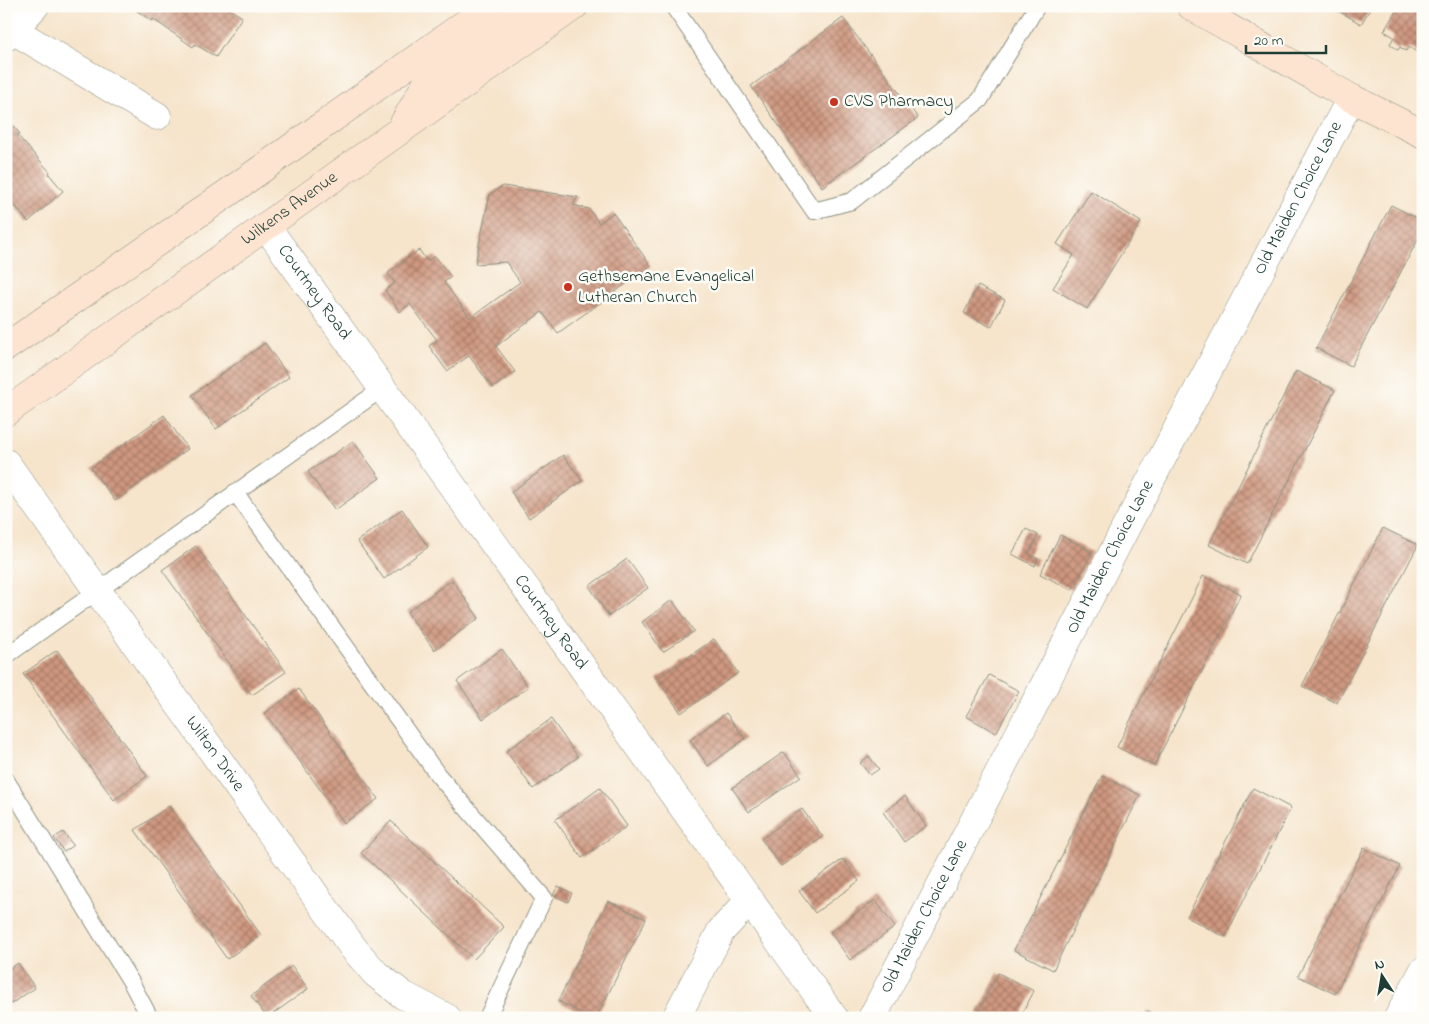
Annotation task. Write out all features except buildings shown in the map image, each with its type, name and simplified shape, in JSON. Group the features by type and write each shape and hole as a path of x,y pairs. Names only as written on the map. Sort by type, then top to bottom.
{"main road":[{"path":"6,347 239,186 490,6"},
{"path":"398,132 428,81 534,6"},
{"name":"Wilkens Avenue","path":"6,412 574,6"},
{"path":"1192,6 1351,98 1423,134"}],"street":[{"path":"35,6 10,34 156,116"},
{"name":"Old Maiden Choice Lane","path":"872,1018 1351,98"},
{"name":"Courtney Road","path":"266,226 834,1018"},
{"name":"Wilton Drive","path":"6,463 354,949 376,974 403,995 447,1018"},
{"path":"676,1018 721,931 750,900"},
{"path":"1398,1018 1423,970"}],"lane":[{"path":"672,6 814,211 852,200 980,100 1037,6"},
{"path":"6,656 383,388"},
{"path":"235,492 438,775 544,898 487,1018"},
{"path":"6,780 131,982 150,1018"}],"place":[{"name":"CVS Pharmacy","path":"834,102"},
{"name":"Gethsemane Evangelical Lutheran Church","path":"568,287"}]}
